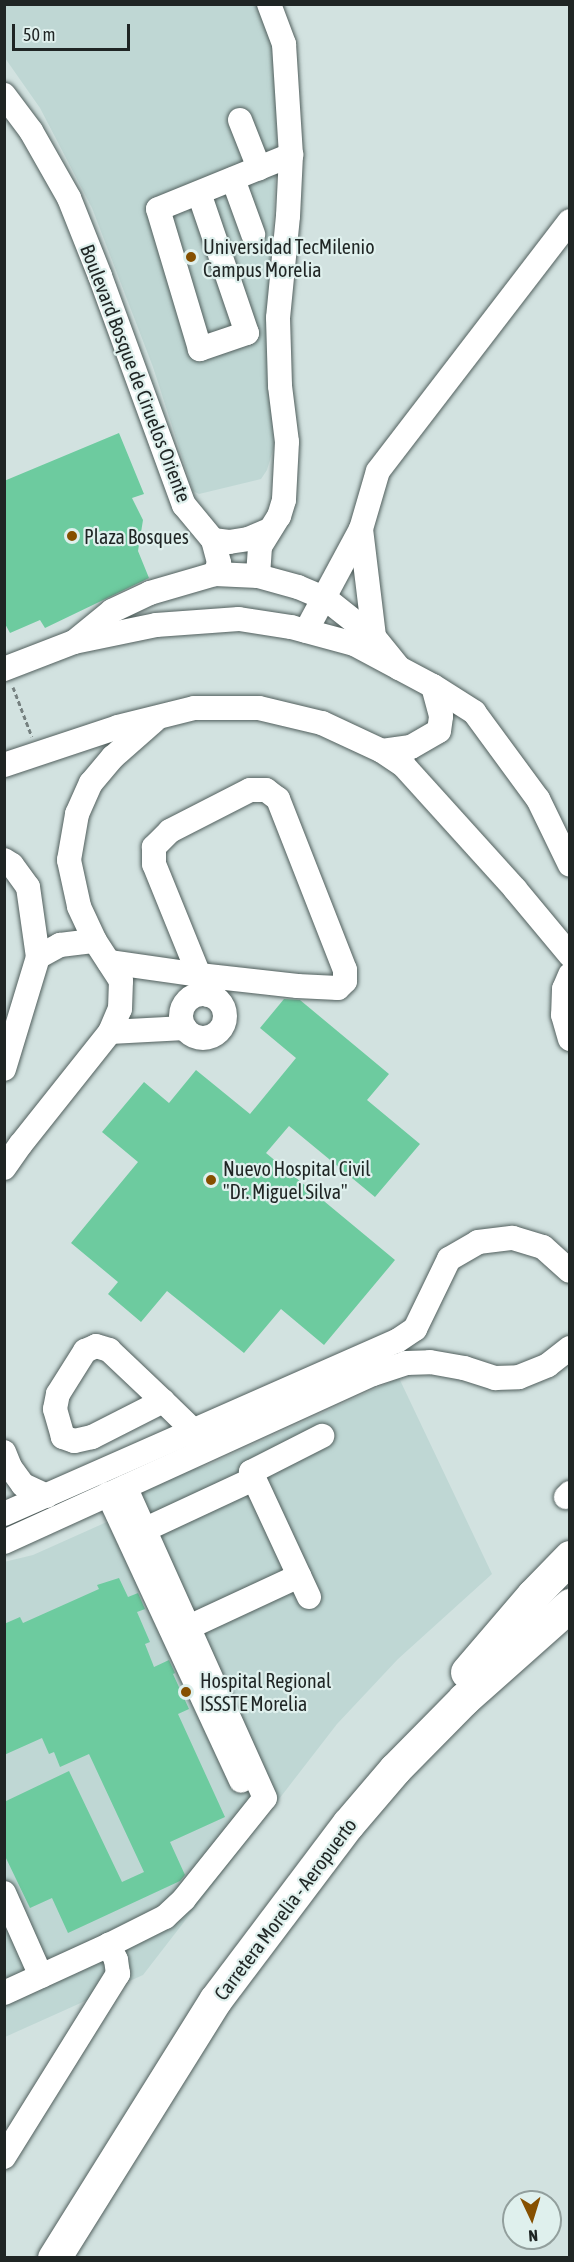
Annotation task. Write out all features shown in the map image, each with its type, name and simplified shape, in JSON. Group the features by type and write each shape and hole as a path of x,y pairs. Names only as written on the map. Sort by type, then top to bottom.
{"highway":[{"path":"394,1768 443,1700 533,1594 570,1557"},
{"name":"Carretera Morelia - Aeropuerto","path":"54,2258 216,1998 348,1824 394,1768 513,1654 570,1605"}],"street":[{"path":"258,576 260,547 279,516 285,489 287,442 280,386 278,318 288,216 291,155 284,44 269,4"},
{"name":"Boulevard Bosque de Ciruelos Oriente","path":"4,95 31,132 69,198 184,505 213,540"},
{"path":"240,120 259,168"},
{"path":"199,193 247,333 201,349 158,208 291,155"},
{"path":"233,179 254,234"},
{"path":"306,631 326,599 361,529 378,471 570,221"},
{"path":"361,529 374,637"},
{"path":"215,574 219,563 213,540 229,542 248,539 269,530"},
{"path":"74,642 112,611 150,593 215,574 258,576 298,587 326,599 374,637 399,668"},
{"path":"5,669 74,642 156,625 239,618 306,631 354,644 434,686 474,712 538,799 570,865"},
{"path":"382,751 411,747 439,731 441,716 434,686"},
{"path":"4,765 162,715 194,708 259,708 322,723 382,751 404,766 515,889 570,955"},
{"path":"4,1168 110,1032 120,1009 121,981 95,941 78,906 69,860 77,814 91,783 113,757 162,715"},
{"path":"209,991 187,1000 181,1014 185,1028 191,1034 206,1037 219,1031 225,1017 209,991 154,864 154,848 170,831 250,790 266,790 278,799 345,970 345,981 338,988 297,986 235,978 209,991"},
{"path":"4,860 12,865 28,887 38,957 4,1069"},
{"path":"38,957 60,945 95,941"},
{"path":"109,962 209,991 235,978"},
{"path":"570,975 564,989 563,1015 570,1039"},
{"path":"110,1032 185,1028"},
{"path":"4,1514 398,1341 415,1329 449,1260 478,1242 513,1238 543,1247 570,1271"},
{"path":"163,1401 92,1437 74,1441 63,1437 55,1409 58,1394 85,1351 96,1346 109,1350 163,1401 195,1432"},
{"path":"4,1542 374,1374 406,1363 430,1362 464,1368 495,1378 519,1377 548,1365 570,1348"},
{"path":"181,1631 230,1619 304,1587 251,1472 322,1436"},
{"path":"4,1452 10,1467 23,1485 47,1496"},
{"path":"136,1533 254,1479"},
{"path":"4,1993 165,1917 184,1899 255,1811 219,1714 116,1491"},
{"path":"4,1893 41,1976"},
{"path":"5,2155 118,1974 109,1945"}],"path":[{"path":"5,669 39,753"}],"shaded area":[{"name":"Universidad TecMilenio Campus Morelia","path":"4,5 260,5 274,47 277,139 268,325 274,446 267,470 261,479 199,494 193,491 153,367 92,208 40,108 5,58"},
{"name":"Hospital Regional ISSSTE Morelia","path":"399,1378 492,1574 398,1659 337,1724 143,1975 5,2037 4,1562 33,1555 118,1517 134,1496 193,1469 204,1467"}],"building":[{"name":"Plaza Bosques","path":"119,433 144,494 132,498 143,520 138,551 149,578 45,628 40,620 10,633 4,622 4,481"},
{"name":"Nuevo Hospital Civil \"Dr. Miguel Silva\"","path":"284,999 300,1000 389,1074 367,1100 420,1144 375,1197 289,1126 266,1153 395,1260 324,1345 281,1309 244,1353 167,1291 141,1322 108,1294 118,1282 71,1243 138,1162 102,1132 144,1082 169,1103 196,1070 250,1114 296,1058 260,1028"},
{"path":"119,1578 128,1597 138,1593 145,1609 137,1612 150,1642 145,1644 154,1667 169,1660 175,1673 173,1674 189,1709 178,1714 225,1817 170,1842 185,1875 180,1881 68,1933 52,1898 30,1908 4,1854 4,1802 69,1771 122,1882 144,1872 89,1754 60,1767 54,1752 49,1754 42,1738 4,1755 4,1624 20,1617 23,1623 99,1589 97,1585"}],"place":[{"name":"Universidad TecMilenio Campus Morelia","path":"191,257"},
{"name":"Plaza Bosques","path":"72,536"},
{"name":"Nuevo Hospital Civil \"Dr. Miguel Silva\"","path":"211,1180"},
{"name":"Hospital Regional ISSSTE Morelia","path":"186,1692"}]}
